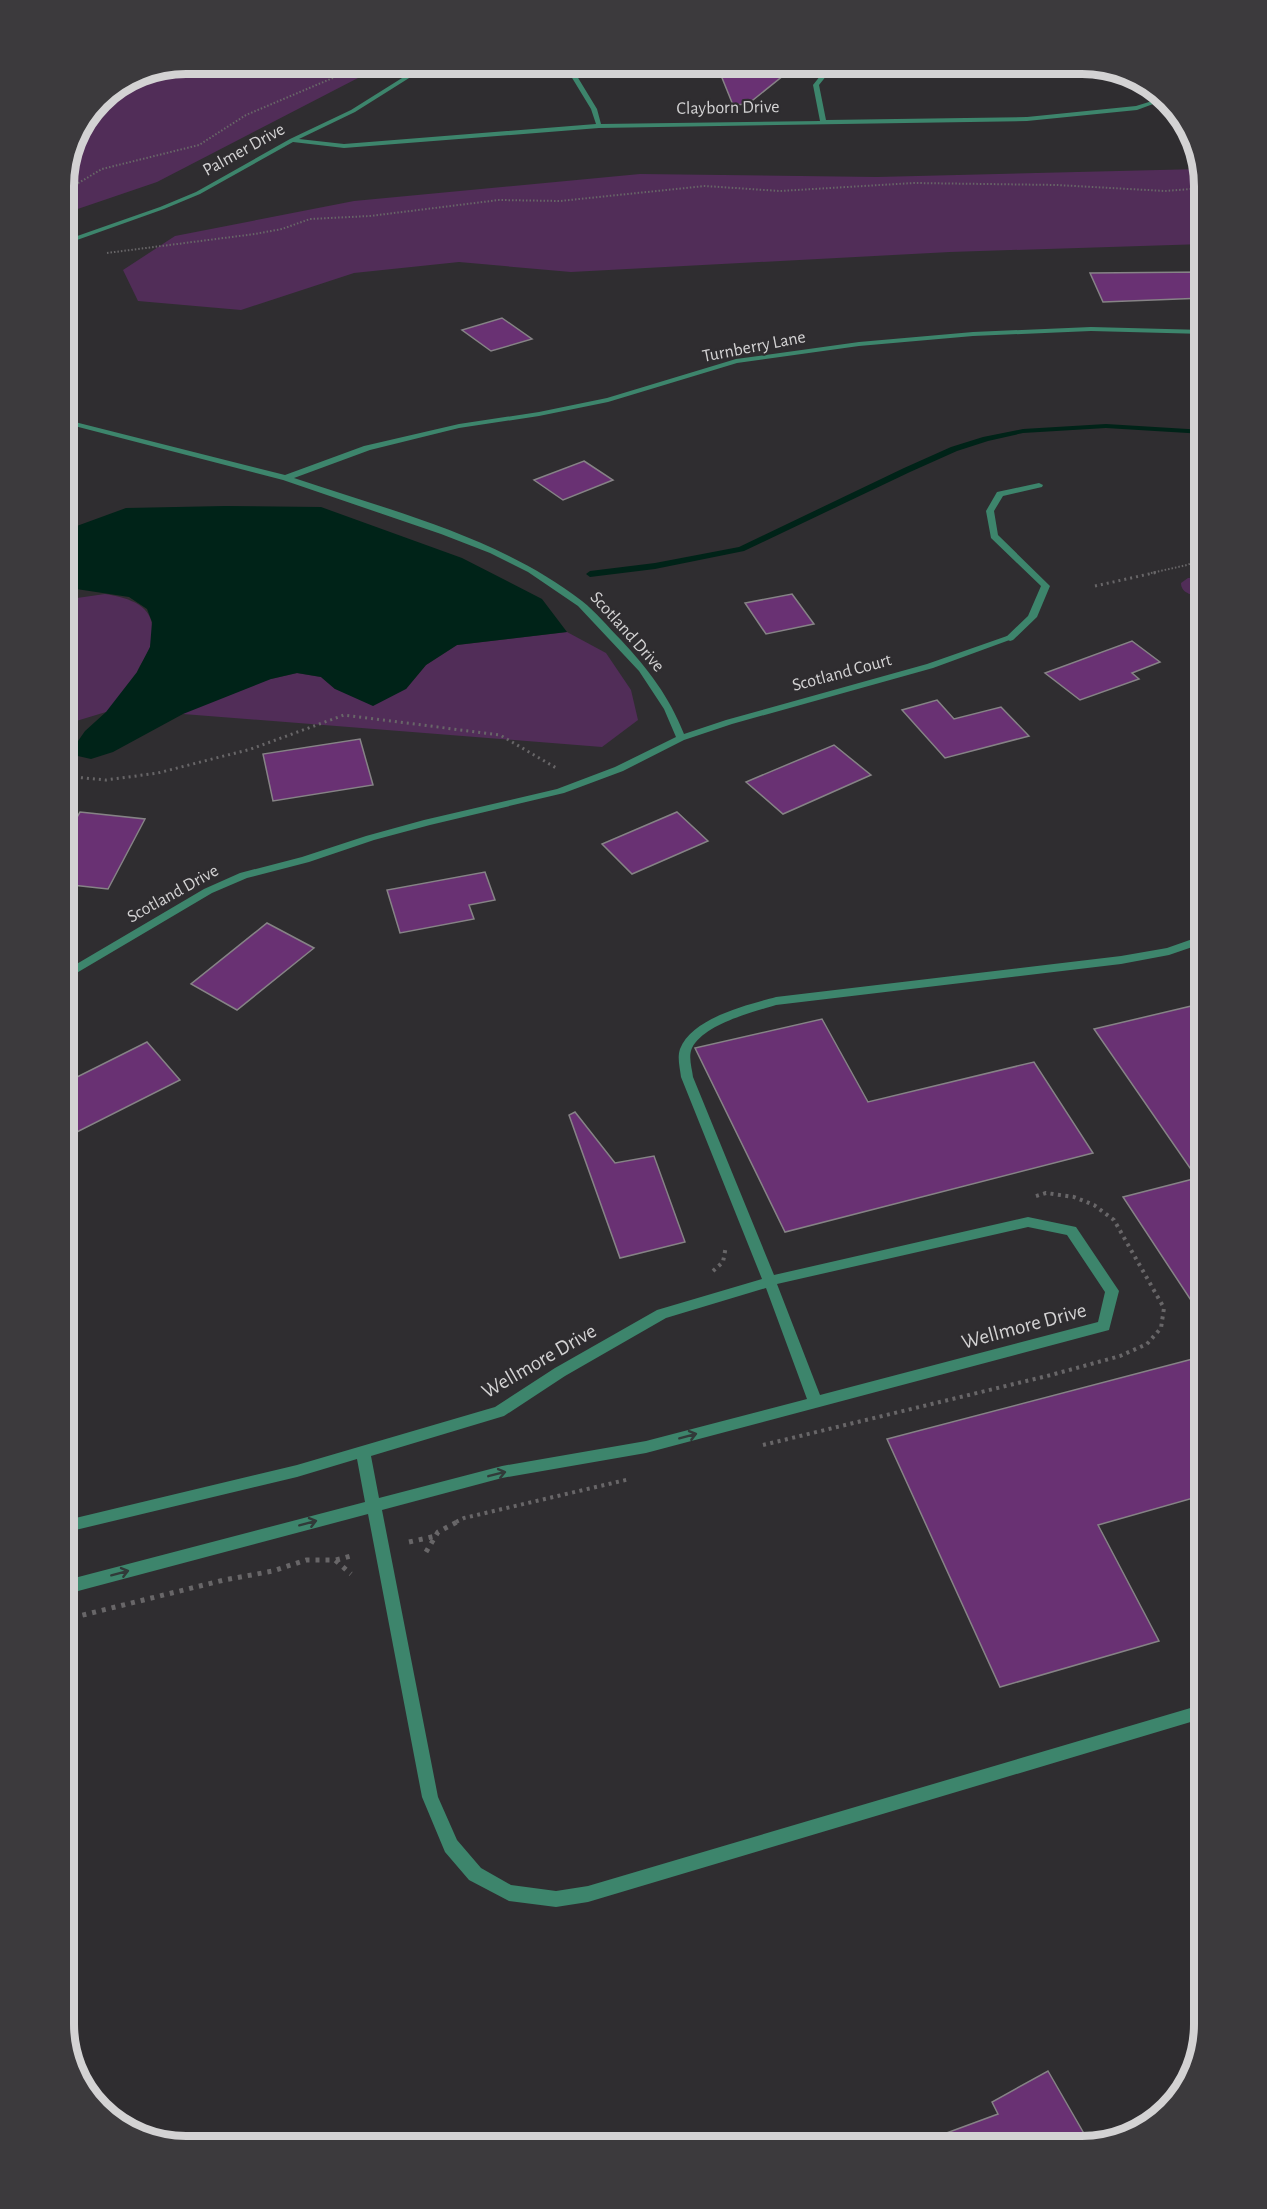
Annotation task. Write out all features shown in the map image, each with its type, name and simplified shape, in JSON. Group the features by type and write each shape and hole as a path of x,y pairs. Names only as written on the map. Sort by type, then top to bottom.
{"street":[{"name":"Palmer Drive","path":"74,239 181,201 292,140 353,111 412,74"},
{"path":"573,74 594,109 600,126"},
{"path":"823,121 816,85 824,74"},
{"name":"Clayborn Drive","path":"292,140 344,146 600,126 1027,119 1137,108 1156,102"},
{"name":"Turnberry Lane","path":"286,478 367,448 459,426 539,414 608,399 736,361 860,344 973,334 1091,329 1194,332"},
{"name":"Scotland Drive","path":"74,425 286,478 408,519 493,551 561,589 581,604 643,669 669,709 681,738 619,769 580,784 514,804 428,822 370,838 305,860 244,875 207,891 74,970"},
{"name":"Scotland Court","path":"681,738 774,709 930,666 1010,638 1032,617 1046,586 994,536 990,511 1000,494 1039,485"},
{"path":"816,1403 687,1077 685,1050 693,1039 711,1025 738,1013 776,1001 1121,960 1169,951 1194,942"},
{"name":"Wellmore Drive","path":"74,1524 297,1471 499,1412 560,1372 662,1314 770,1282 1028,1222 1071,1231 1112,1291 1104,1326 646,1447 502,1472 74,1585"},
{"path":"363,1452 430,1797 451,1846 475,1874 510,1893 556,1899 588,1894 1194,1714"}],"path":[{"path":"74,186 102,169 199,145 246,115 342,74"},
{"path":"98,254 255,234 282,229 310,219 370,216 499,200 560,201 705,186 780,191 914,183 1057,185 1166,191 1194,189"},
{"path":"1095,586 1194,562"},
{"path":"74,777 106,780 158,773 251,749 344,715 500,735 580,784"},
{"path":"711,1273 723,1262 726,1246"},
{"path":"74,1617 224,1580 273,1571 306,1560 335,1560 351,1574"}],"shaded area":[{"path":"171,74 366,74 157,182 74,210 74,171 82,143 92,123 106,106 123,92 149,79"},
{"path":"1192,169 1194,244 950,252 571,272 459,262 354,273 241,310 138,301 123,270 175,236 354,201 640,174 877,177"},
{"path":"321,507 462,558 542,599 567,632 457,645 426,665 406,689 373,706 335,689 321,677 297,673 271,679 183,714 113,752 91,759 74,755 74,747 85,731 106,712 137,672 150,647 152,622 147,609 129,597 74,589 74,527 126,508"},
{"path":"1188,578 1194,578 1194,595 1183,590 1181,583"},
{"path":"105,594 116,596 136,603 149,615 152,623 150,647 137,672 271,679 297,673 321,677 335,689 406,689 426,665 457,645 567,632 606,653 631,690 638,720 602,747 183,714 106,712 74,722 74,598"}],"building":[{"path":"720,74 785,74 748,104 733,105"},
{"path":"1194,272 1194,298 1103,302 1090,273"},
{"path":"502,318 532,339 491,351 462,330"},
{"path":"584,461 613,480 563,500 534,480"},
{"path":"792,594 814,624 766,634 745,603"},
{"path":"1132,641 1160,662 1132,673 1139,679 1080,700 1045,673"},
{"path":"937,700 954,719 1001,707 1029,736 945,758 902,710"},
{"path":"360,739 373,785 273,801 263,754"},
{"path":"834,745 871,775 783,814 746,782"},
{"path":"80,812 145,819 108,889 74,885 74,822"},
{"path":"677,812 708,841 632,874 602,844"},
{"path":"485,872 495,900 469,905 474,919 400,933 387,890"},
{"path":"267,923 314,948 237,1010 191,984"},
{"path":"1194,1005 1194,1174 1094,1029"},
{"path":"822,1019 868,1102 1034,1062 1093,1153 785,1232 695,1048"},
{"path":"147,1042 180,1080 74,1133 74,1078"},
{"path":"575,1112 615,1163 654,1156 685,1242 620,1258 569,1115"},
{"path":"1194,1179 1194,1305 1123,1197"},
{"path":"1194,1359 1194,1498 1098,1525 1159,1641 1000,1687 887,1439"},
{"path":"1048,2071 1085,2136 939,2136 998,2114 992,2102"}],"waterway":[{"path":"590,574 655,566 741,549 907,470 954,449 986,439 1023,431 1106,426 1194,431"}]}
